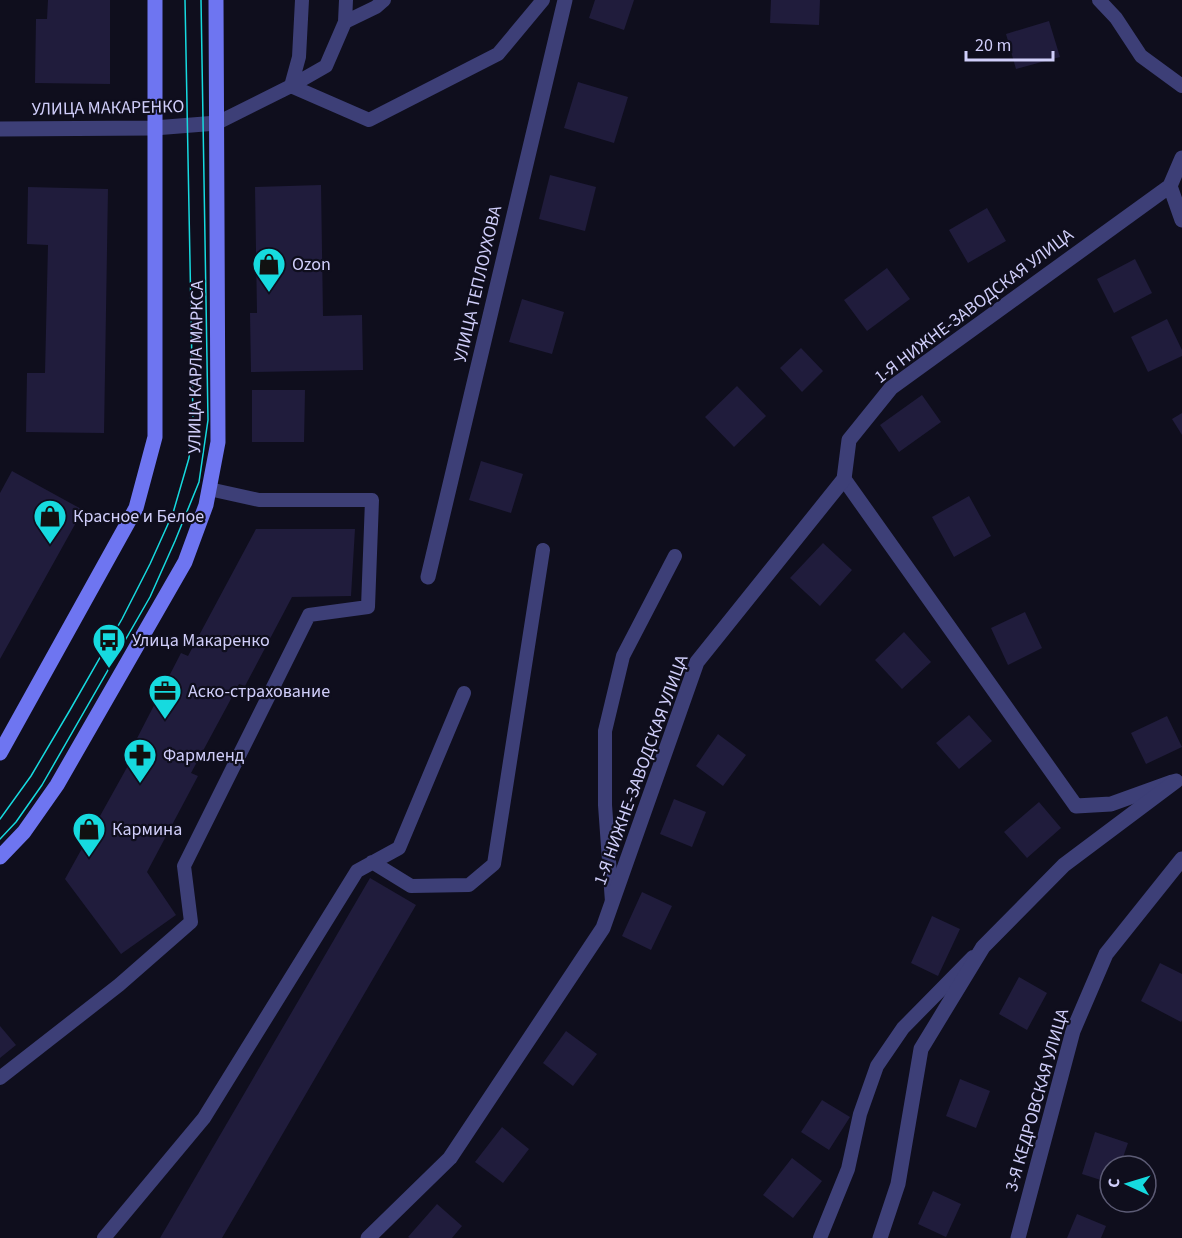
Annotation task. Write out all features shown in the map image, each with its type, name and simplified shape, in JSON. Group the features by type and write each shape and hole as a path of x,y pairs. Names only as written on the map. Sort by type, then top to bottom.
{"main road":[{"path":"0,753 136,508 155,437 156,0"},
{"name":"УЛИЦА КАРЛА МАРКСА","path":"0,857 24,832 57,785 185,562 206,505 218,442 216,0"}],"street":[{"name":"УЛИЦА ТЕПЛОУХОВА","path":"428,577 564,0"},
{"name":"УЛИЦА МАКАРЕНКО","path":"0,129 154,128 216,123"},
{"path":"1182,158 1170,186 1182,220"},
{"name":"1-Я НИЖНЕ-ЗАВОДСКАЯ УЛИЦА","path":"368,1238 450,1158 603,928 698,662 844,479 849,440 891,388 1170,186"},
{"path":"844,479 1076,806 1111,804 1179,779"},
{"path":"880,1238 898,1184 921,1049 983,947 1064,865 1179,779"},
{"name":"3-Я КЕДРОВСКАЯ УЛИЦА","path":"1018,1238 1073,1031 1106,954 1182,859"}],"lane":[{"path":"291,86 299,57 302,0"},
{"path":"216,123 326,66 345,22 346,0"},
{"path":"345,22 376,7 384,0"},
{"path":"291,86 369,120 498,54 543,0"},
{"path":"1099,0 1116,18 1142,56 1182,86"},
{"path":"0,1078 119,985 191,922 184,866 309,615 368,607 372,500 260,500 209,489"},
{"path":"372,862 411,886 469,885 494,864 543,550"},
{"path":"612,904 605,805 604,731 623,656 675,556"},
{"path":"104,1238 204,1118 357,871 399,848 464,693"},
{"path":"820,1238 848,1169 860,1114 877,1066 903,1028 983,947"}],"building":[{"path":"48,0 110,0 110,84 35,83 36,19 47,19"},
{"path":"595,0 634,0 624,30 589,18"},
{"path":"771,0 820,0 819,25 770,23"},
{"path":"1049,21 1060,57 1016,69 1006,34"},
{"path":"578,82 628,97 614,143 564,128"},
{"path":"550,175 596,187 585,231 539,219"},
{"path":"321,185 323,316 362,315 363,370 251,372 250,313 257,313 255,187"},
{"path":"28,187 108,189 104,433 26,432 27,373 45,373 48,245 27,244"},
{"path":"987,208 1006,241 968,263 949,230"},
{"path":"1135,259 1152,293 1114,313 1097,279"},
{"path":"887,268 910,299 867,331 844,300"},
{"path":"522,299 564,312 552,354 509,342"},
{"path":"1167,319 1182,350 1182,356 1148,372 1131,337"},
{"path":"801,348 823,371 802,392 780,368"},
{"path":"737,386 766,416 734,447 705,417"},
{"path":"252,390 305,390 304,442 252,442"},
{"path":"922,395 941,422 899,452 880,425"},
{"path":"1182,413 1182,435 1172,419"},
{"path":"481,461 523,474 511,513 469,500"},
{"path":"12,471 83,510 0,659 0,493"},
{"path":"969,496 991,536 954,557 932,517"},
{"path":"256,529 355,529 351,596 292,597 245,686 239,684 191,773 198,776 147,872 176,915 121,954 65,879 135,753 131,750 181,653 188,656"},
{"path":"823,543 852,570 820,606 790,578"},
{"path":"1025,612 1042,648 1008,665 991,628"},
{"path":"904,632 931,662 902,689 875,660"},
{"path":"969,715 992,741 959,769 936,743"},
{"path":"1167,716 1182,747 1146,764 1131,733"},
{"path":"718,734 746,755 723,786 696,766"},
{"path":"674,799 706,812 692,847 660,834"},
{"path":"1039,802 1061,828 1027,858 1004,832"},
{"path":"370,878 416,905 222,1238 160,1238"},
{"path":"642,892 672,906 651,950 622,936"},
{"path":"932,916 960,929 938,976 911,963"},
{"path":"1160,963 1182,974 1181,1022 1141,1001"},
{"path":"1019,977 1047,993 1027,1030 999,1014"},
{"path":"0,1026 16,1045 0,1058"},
{"path":"566,1031 597,1054 573,1086 543,1063"},
{"path":"960,1079 990,1091 976,1128 946,1116"},
{"path":"822,1100 850,1117 829,1150 801,1132"},
{"path":"502,1127 529,1149 503,1183 475,1162"},
{"path":"1095,1132 1128,1143 1124,1154 1098,1154 1098,1179 1082,1174"},
{"path":"792,1158 822,1181 793,1218 763,1195"},
{"path":"933,1191 961,1204 946,1237 918,1224"},
{"path":"437,1204 462,1226 452,1238 408,1237"},
{"path":"1077,1214 1106,1226 1101,1238 1067,1238"}],"tram line":[{"path":"0,819 31,776 122,619 173,513 189,458 193,419 185,0"},
{"path":"0,839 16,822 42,785 150,597 199,482 208,420 201,0"}],"place":[{"name":"Ozon","path":"269,293"},
{"name":"Красное и Белое","path":"50,545"},
{"name":"Улица Макаренко","path":"109,669"},
{"name":"Аско-страхование","path":"165,720"},
{"name":"Фармленд","path":"140,784"},
{"name":"Кармина","path":"89,858"}]}
